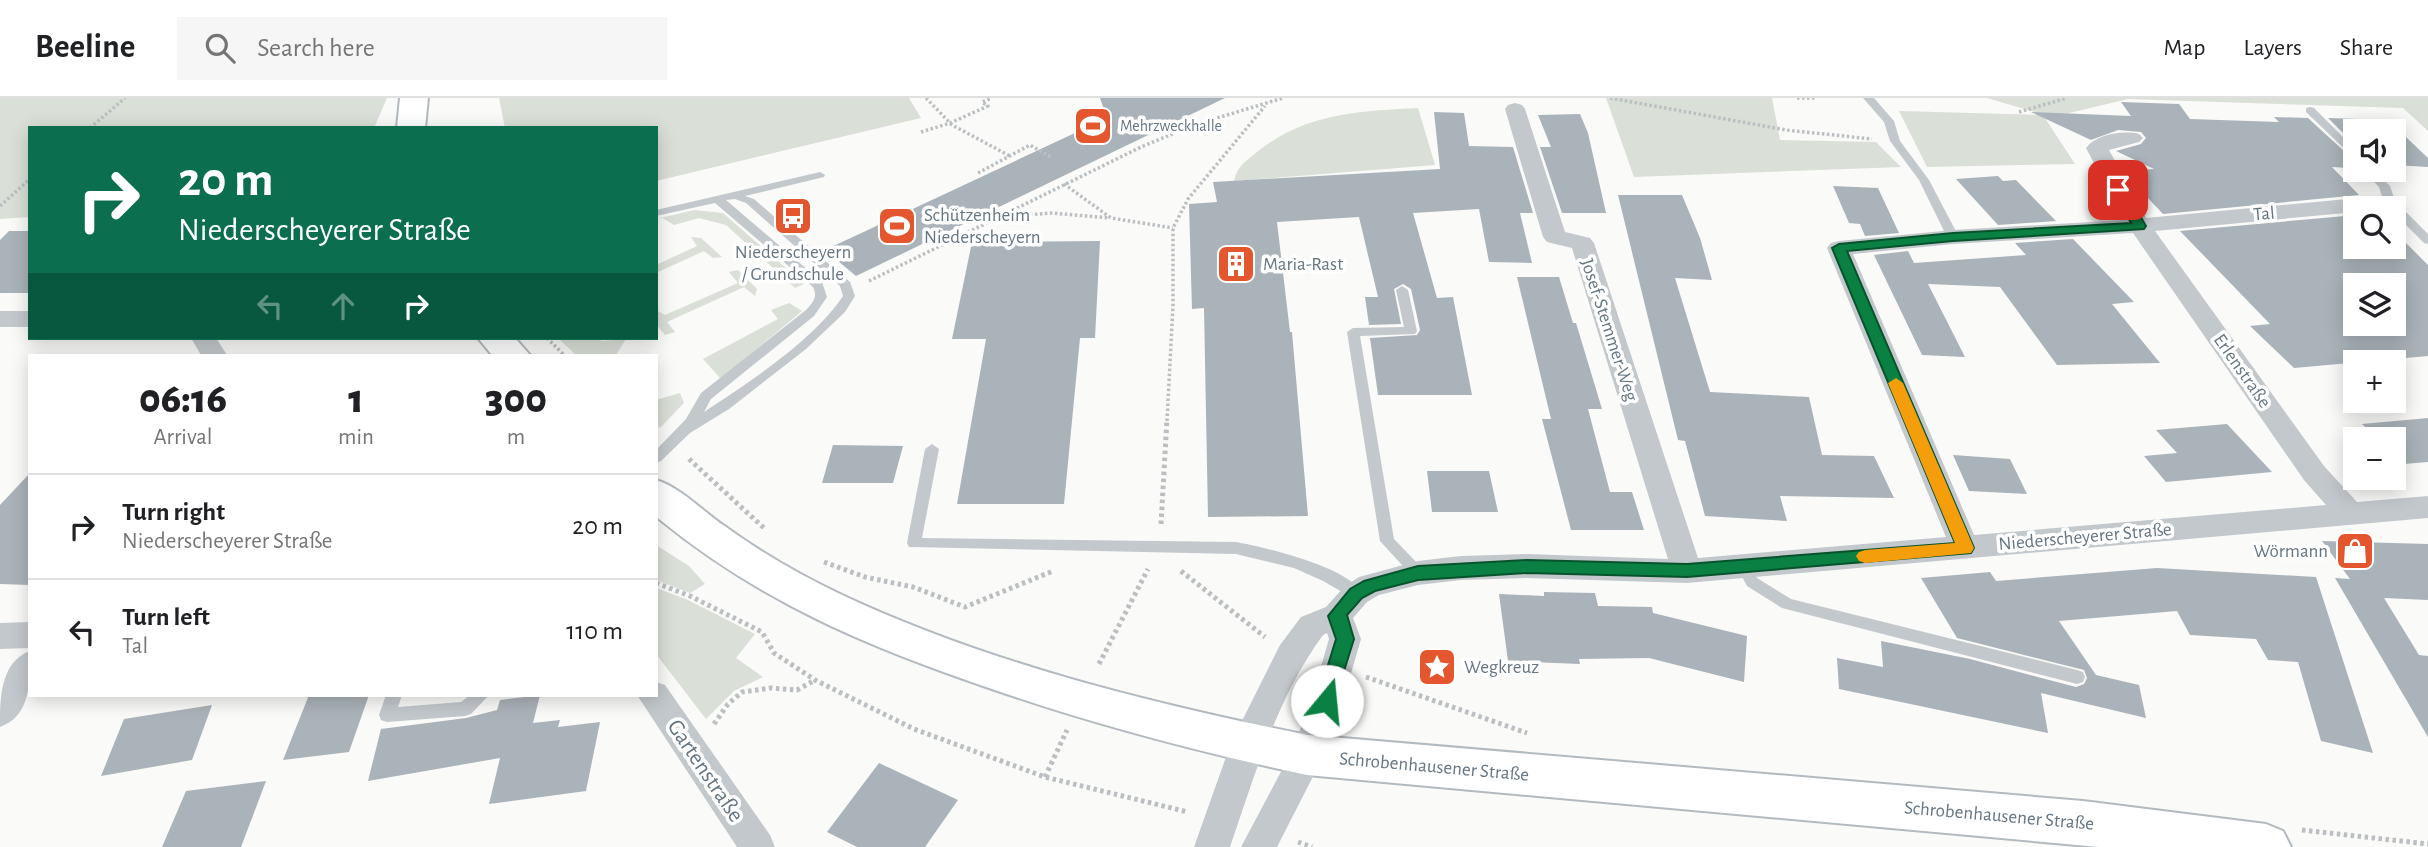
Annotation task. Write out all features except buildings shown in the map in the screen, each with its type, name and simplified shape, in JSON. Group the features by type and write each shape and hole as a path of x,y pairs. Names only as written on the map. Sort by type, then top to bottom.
{"main road":[{"path":"411,126 414,98"},
{"path":"497,340 511,354"},
{"name":"Schrobenhausener Straße","path":"658,495 739,556 807,598 877,629 992,672 1081,700 1248,743 1307,755 2083,823 2266,847"}],"street":[{"name":"Josef-Stemmer-Weg","path":"1515,109 1555,237 1582,243 1687,571"},
{"path":"2132,138 2108,142 2096,148 2139,226"},
{"name":"Tal","path":"1965,548 1839,248 1953,237 2139,226 2343,206"},
{"name":"Erlenstraße","path":"2139,226 2314,473 2350,513"},
{"path":"0,319 28,319"},
{"name":"Niederscheyerer Straße","path":"1217,834 1248,743 1291,654 1312,626 1346,605 1370,585 1418,573 1527,566 1687,571 2428,507"},
{"path":"1264,840 1307,755 1345,639 1346,605"},
{"path":"0,636 28,635"},
{"path":"0,713 28,667"},
{"name":"Gartenstraße","path":"654,697 757,847"}],"lane":[{"path":"1868,98 1889,121 1895,141 1924,180 1953,237"},
{"path":"2310,110 2343,144"},
{"path":"658,212 820,175"},
{"path":"658,456 688,429 729,404 841,311 850,290 750,201 736,196 716,198"},
{"path":"688,429 706,396 810,313 822,297 818,285 716,198"},
{"path":"2406,218 2428,241"},
{"path":"1402,290 1411,331 1353,332 1387,541 1418,573"},
{"path":"932,449 914,544 1237,548 1273,554 1325,574 1346,605"},
{"path":"1743,565 1752,582 1787,604 2077,677"},
{"path":"393,697 387,715 465,709 479,697"}],"path":[{"path":"92,126 125,98"},
{"path":"926,98 950,124 1010,156"},
{"path":"921,132 950,124 988,106 982,102 992,98"},
{"path":"850,290 1063,184 1185,128 1265,106 1283,98"},
{"path":"1610,98 1786,130 1895,141"},
{"path":"1644,98 1644,104"},
{"path":"1797,98 1816,98"},
{"path":"2019,112 2067,98"},
{"path":"1099,664 1160,547 1173,304 1173,228 1188,199 1265,106"},
{"path":"978,173 1030,145 1052,158"},
{"path":"1072,171 1081,176"},
{"path":"0,206 28,181"},
{"path":"1063,184 1111,218"},
{"path":"995,218 1052,214 1111,218 1173,228"},
{"path":"549,340 563,354"},
{"path":"1160,547 1183,574 1280,649 1291,654"},
{"path":"658,584 690,596 762,632 774,653 815,681 914,729 1045,777 1217,834"},
{"path":"688,746 705,734 728,704 742,692 771,688 797,690 815,681"},
{"path":"1045,777 1068,729"},
{"path":"1264,840 1312,847"}],"shaded area":[{"path":"0,98 387,98 375,126 28,126 28,217 0,219"},
{"path":"499,98 909,98 921,118 658,181 658,126 505,126"},
{"path":"1606,98 1772,98 1780,140 1876,142 1901,167 1634,177"},
{"path":"1987,98 2428,98 2428,131 2403,108 2128,99 2052,117"},
{"path":"1418,108 1435,165 1234,181 1237,171 1246,161 1275,139 1294,129 1334,116"},
{"path":"1899,111 2043,115 2075,164 1927,167"},
{"path":"694,210 723,213 804,284 795,288 726,225 699,218 674,225 662,218"},
{"path":"691,237 701,238 722,257 713,258 704,251 658,272 658,264 697,246"},
{"path":"738,270 757,289 755,296 744,287 667,322 675,332 665,335 658,326 658,311 665,315 738,283 729,272"},
{"path":"789,303 802,311 721,379 703,359 778,319 771,310"},
{"path":"560,340 625,340 617,354 575,354"},
{"path":"680,393 684,403 660,428 658,426 659,399"},
{"path":"658,546 689,566 705,584 690,593 658,581"},
{"path":"658,589 686,599 755,634 736,658 763,677 734,691 706,719 658,657"}],"slow traffic":[{"path":"1865,556 1965,548 1896,383"}],"place":[{"name":"Mehrzweckhalle","path":"1093,126"},
{"name":"Niederscheyern / Grundschule","path":"793,216"},
{"name":"Schützenheim Niederscheyern","path":"897,226"},
{"name":"Maria-Rast","path":"1236,264"},
{"name":"Wörmann","path":"2355,551"},
{"name":"Wegkreuz","path":"1437,667"}],"route":[{"path":"1327,701 1345,639 1337,616 1341,610 1356,594 1370,585 1418,573 1461,568 1527,566 1687,571 1965,548 1839,248 1953,237 2139,226 2118,190"}]}
